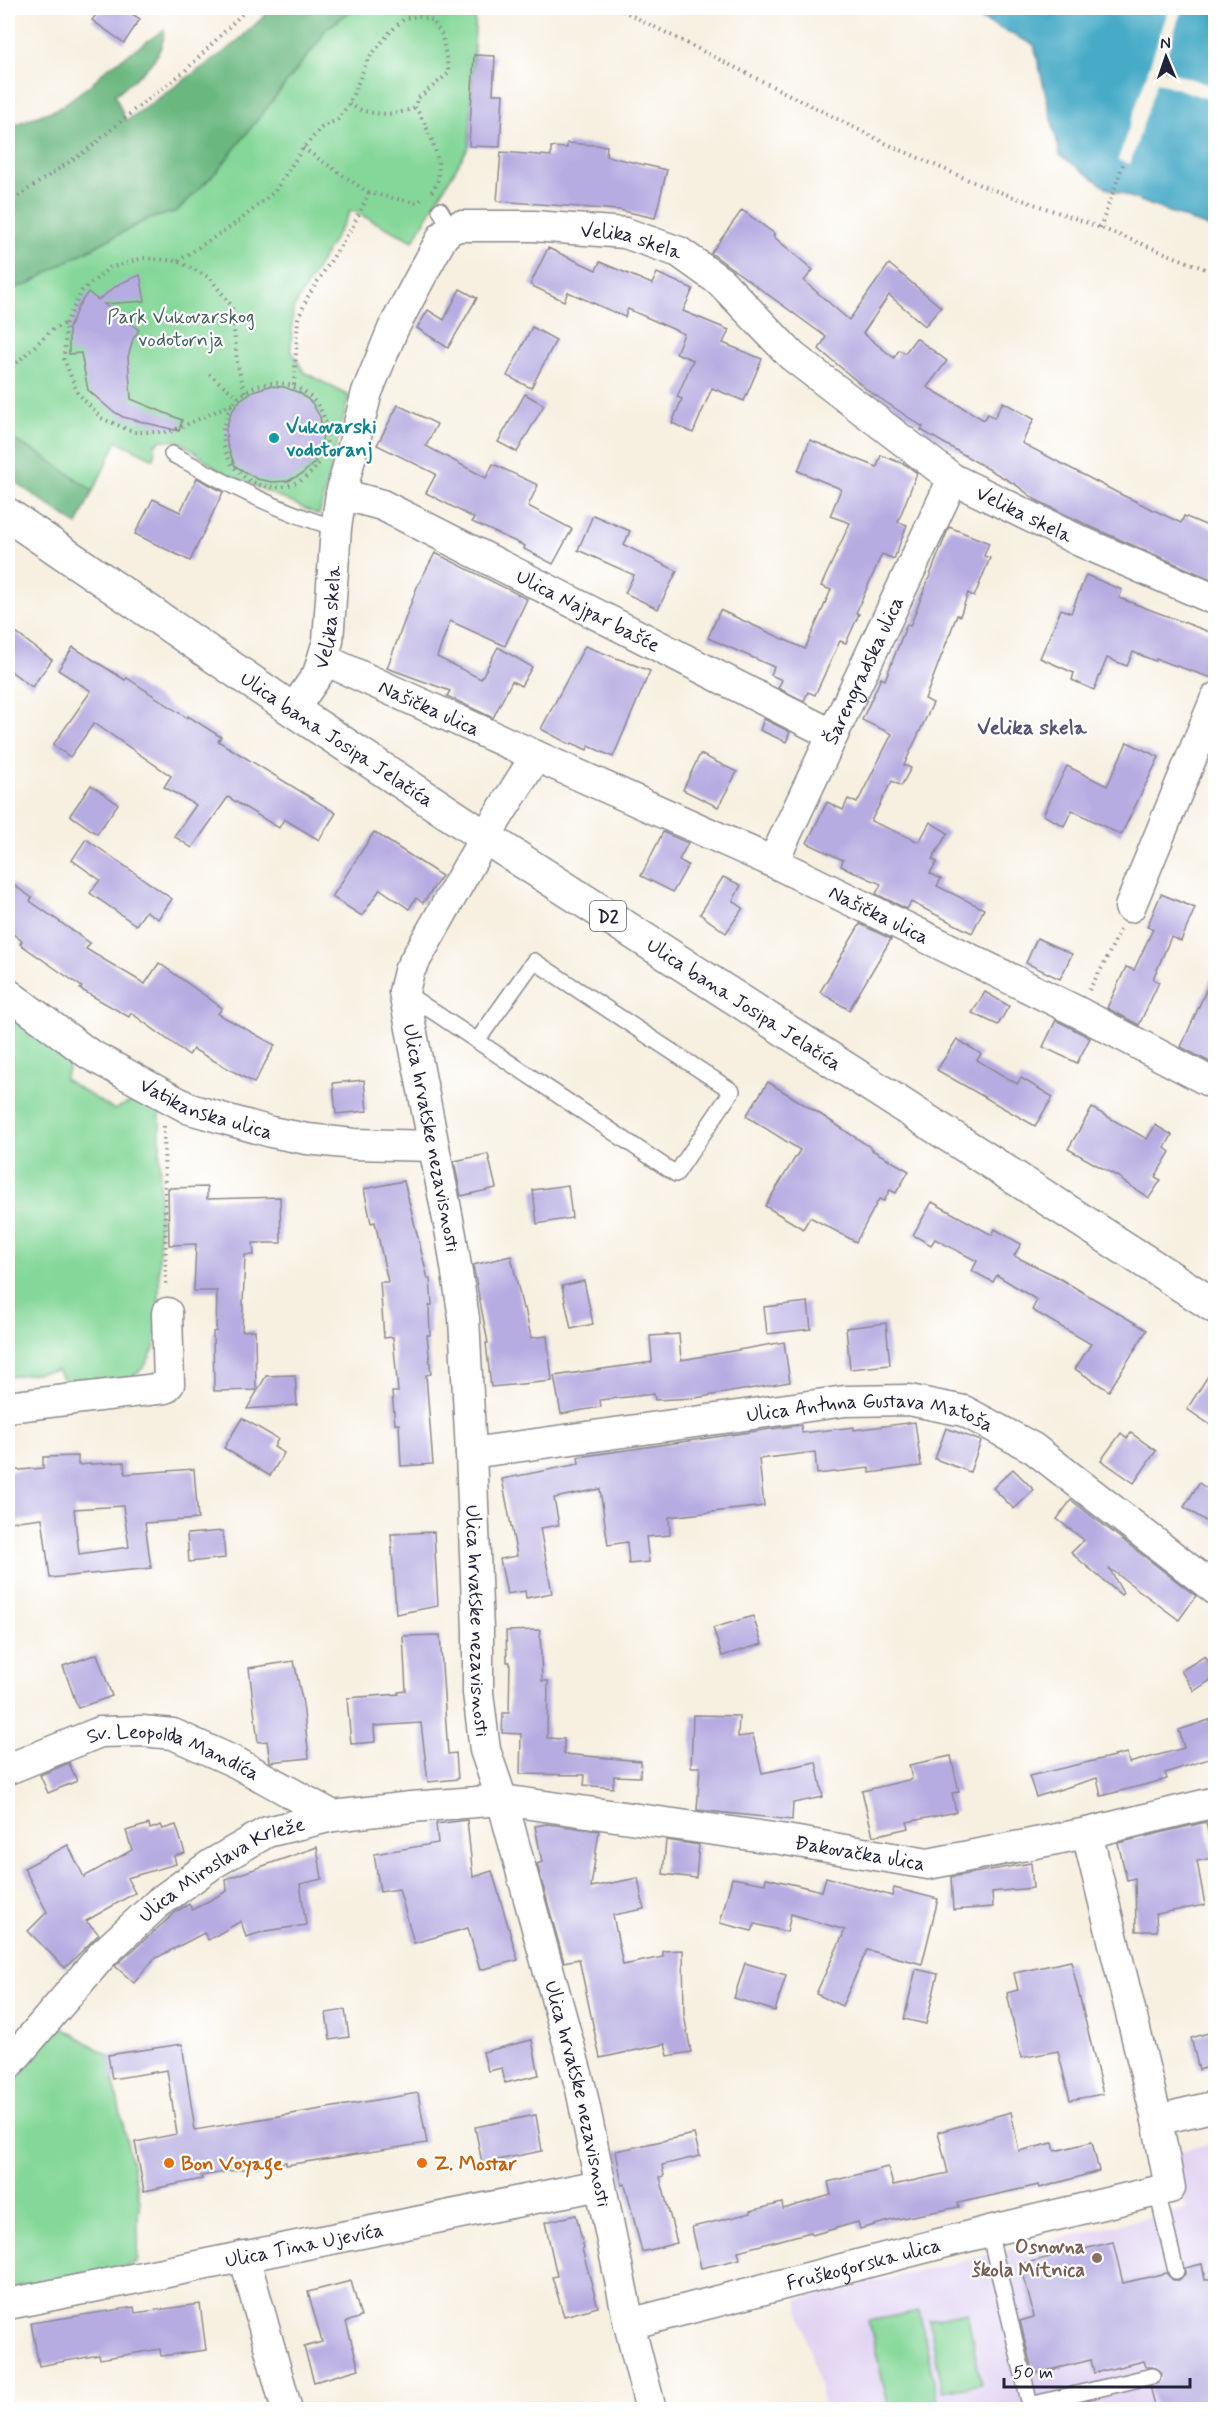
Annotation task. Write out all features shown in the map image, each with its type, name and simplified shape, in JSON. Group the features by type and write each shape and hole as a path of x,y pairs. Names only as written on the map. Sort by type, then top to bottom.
{"main road":[{"name":"Ulica bana Josipa Jelačića","path":"8,515 292,710 485,837 1215,1307"}],"street":[{"name":"Velika skela","path":"292,710 318,674 323,659 328,632 341,494 367,392 398,319 443,236 445,220 472,225 534,226 625,233 679,252 721,282 792,356 953,479 1082,542 1215,600"},
{"name":"Šarengradska ulica","path":"773,862 953,479"},
{"name":"Ulica Najpar bašće","path":"341,494 382,505 833,735"},
{"name":"Našička ulica","path":"323,659 773,862 1076,1011 1215,1084"},
{"path":"1130,907 1215,698"},
{"path":"485,837 536,756"},
{"name":"Ulica hrvatske nezavisnosti","path":"485,837 409,971 404,992 451,1235 464,1318 478,1630 478,1693 485,1750 502,1800 581,2089 629,2324 651,2409"},
{"name":"Vatikanska ulica","path":"8,994 89,1054 190,1109 271,1132 307,1139 354,1144 434,1146"},
{"path":"8,1407 165,1388 169,1384 167,1312"},
{"name":"Ulica Antuna Gustava Matoša","path":"471,1453 844,1401 909,1400 964,1411 1033,1448 1215,1590"},
{"name":"Sv. Leopolda Mandića","path":"8,1769 100,1732 142,1731 173,1734 237,1763 333,1816"},
{"name":"Ulica Miroslava Krleže","path":"8,2065 103,1954 158,1903 212,1864 267,1832 333,1816 502,1800"},
{"name":"Đakovačka ulica","path":"502,1800 780,1839 928,1864 1087,1833 1215,1802"},
{"path":"1087,1833 1157,2120 1170,2188 1157,2191"},
{"path":"1157,2120 1215,2106"},
{"name":"Ulica Tina Ujevića","path":"8,2304 600,2185"},
{"name":"Fruškogorska ulica","path":"629,2324 989,2231 1157,2191"},
{"path":"244,2256 287,2409"}],"lane":[{"path":"172,454 245,493 306,520 336,528"},
{"path":"404,992 477,1041 676,1174 732,1091 534,961 477,1041"},
{"path":"1157,2191 1176,2271"},
{"path":"989,2231 1030,2405 1152,2376"}],"path":[{"path":"8,203 90,148 134,110 184,72 248,8"},
{"path":"617,8 885,143 980,185 1100,228 1215,273"},
{"path":"178,261 238,221 275,192 303,148 321,128 338,119 349,104 368,59 391,31 405,18 419,16 432,20 442,35 449,73 417,99 416,107 428,126 440,171 435,188 417,203 369,193 303,148"},
{"path":"349,104 371,113 399,113 416,107"},
{"path":"1100,228 1124,162"},
{"path":"294,386 298,319 307,298 353,226 369,193"},
{"path":"232,404 170,432 134,432 101,418 77,392 64,359 66,323 82,291 109,268 143,258 178,261 210,278 232,306 237,363 245,392"},
{"path":"8,371 53,329 66,323"},
{"path":"209,374 238,397"},
{"path":"279,382 294,386 311,397 324,414 327,442 323,457 301,481 284,486 266,486 249,480 235,469 226,454 222,437 225,419 232,404 245,392 263,383 279,382"},
{"path":"1076,1011 1104,964 1130,907"},
{"path":"164,1095 167,1312"},
{"path":"1204,2274 1215,2271"}],"shaded area":[{"name":"Osnovna škola Mitnica","path":"1215,2142 1215,2409 825,2409 797,2300 1186,2209 1173,2153"}],"green space":[{"path":"273,8 355,8 325,30 319,41 218,170 177,211 146,220 27,285 8,289 8,127 59,108 94,82 105,70 164,30 160,50 148,67 115,95 126,121 231,47"},
{"name":"Park Vukovarskog vodotornja","path":"355,8 476,8 469,146 413,241 351,210 293,309 291,350 304,372 349,396 319,515 217,469 178,441 162,440 155,444 154,459 117,441 93,491 8,437 8,289 27,285 146,220 177,211 218,170 319,41 325,30"},
{"path":"8,437 40,454 93,491 77,525 8,477"},
{"path":"8,1009 68,1056 69,1068 64,1079 114,1110 137,1102 160,1111 159,1313 154,1349 144,1367 126,1382 68,1385 57,1370 8,1377"},
{"path":"60,2026 108,2055 140,2201 137,2262 126,2267 8,2288 8,2084"},
{"path":"919,2311 939,2407 889,2409 869,2321"},
{"path":"967,2312 981,2384 943,2391 929,2320"}],"water":[{"path":"959,8 1215,8 1215,230 1107,188 1060,155 1034,45"}],"pier":[{"path":"1169,8 1182,8 1162,69 1215,87 1215,101 1157,82 1130,164 1118,160"}],"building":[{"path":"101,8 123,8 140,19 124,43 92,20"},
{"path":"474,55 495,56 493,94 503,94 500,147 469,146"},
{"path":"567,143 607,146 606,156 667,170 655,218 619,210 497,201 501,152 551,156 551,147 567,148"},
{"path":"742,210 775,234 773,236 813,270 804,281 849,320 889,264 941,307 925,326 889,295 863,333 894,358 899,350 905,353 916,338 947,361 927,387 984,420 988,414 994,418 1003,402 1034,419 1022,443 1181,523 1184,516 1215,529 1215,581 1089,526 1036,500 1016,485 921,430 923,427 866,389 819,349 826,337 711,253"},
{"path":"548,248 596,270 600,262 652,284 657,273 693,289 683,311 729,330 723,343 762,359 744,401 712,388 693,433 672,423 682,399 677,397 693,360 676,353 684,334 628,309 625,317 568,292 564,301 530,285"},
{"path":"140,275 145,301 104,304 139,330 133,339 128,357 131,399 182,420 179,431 123,417 111,410 88,390 81,353 69,354 69,328 79,305 88,292 98,300 119,284"},
{"path":"460,289 477,298 448,348 417,328 428,310 444,320"},
{"path":"532,327 556,340 531,388 507,376"},
{"name":"Vukovarski vodotoranj","path":"269,386 284,387 300,393 312,403 320,417 323,433 321,448 314,463 302,474 288,481 272,482 257,479 235,466 227,444 226,428 231,413 240,400 253,391"},
{"path":"525,394 544,405 517,452 498,442"},
{"path":"398,405 437,424 426,446 486,478 493,464 538,485 528,506 572,529 553,564 524,549 525,546 472,522 474,518 426,493 436,474 377,445"},
{"path":"810,440 877,467 881,455 906,465 917,473 898,522 907,525 894,559 882,554 856,613 859,614 846,643 840,641 815,695 808,692 804,701 778,688 782,680 771,675 774,667 708,638 720,610 805,649 831,590 821,586 850,523 830,516 841,489 798,471"},
{"path":"197,478 223,492 190,561 135,534 153,499 180,512"},
{"path":"593,515 630,531 624,545 677,571 658,609 625,593 634,575 578,550"},
{"path":"949,527 989,543 984,556 990,558 974,597 968,593 960,616 957,615 925,699 933,703 904,765 911,768 901,786 892,781 871,821 919,842 930,822 948,833 932,859 937,862 930,873 941,879 937,886 984,909 972,933 911,902 907,909 876,894 881,884 841,866 843,860 807,843 827,802 843,810 848,799 857,803 892,734 862,720 881,678 885,680 907,624 910,626"},
{"path":"435,553 527,599 505,646 450,621 437,657 481,679 498,647 532,667 521,686 512,681 493,718 447,696 450,691 387,668 417,587"},
{"path":"1086,575 1122,590 1119,598 1215,634 1215,679 1133,652 1127,666 1107,658 1094,690 1072,680 1074,673 1040,658 1061,609 1071,613"},
{"path":"8,627 52,660 32,687 8,669"},
{"path":"585,646 650,671 613,757 589,746 587,750 572,743 571,745 541,729"},
{"path":"73,647 125,680 127,678 187,718 188,716 221,737 218,741 336,813 319,840 284,819 279,828 228,797 192,848 174,836 196,805 164,787 171,776 94,723 70,757 53,745 91,691 58,670"},
{"path":"764,719 790,732 786,742 760,730"},
{"path":"1127,742 1159,757 1121,835 1072,810 1064,826 1043,815 1067,766 1107,786"},
{"path":"700,754 737,772 718,807 683,790"},
{"path":"91,785 118,804 97,834 70,815"},
{"path":"374,832 442,876 423,903 416,898 409,909 380,889 362,916 332,897"},
{"path":"663,832 688,843 679,860 688,865 673,892 641,876"},
{"path":"86,839 172,899 158,919 146,911 136,925 90,893 100,880 72,860"},
{"path":"723,877 741,885 733,901 743,908 726,933 700,914"},
{"path":"8,881 32,898 30,901 90,943 86,949 145,984 159,963 222,1008 218,1014 275,1045 254,1083 193,1049 189,1055 131,1013 129,1017 80,989 82,987 20,944 22,941 8,930"},
{"path":"1161,894 1195,908 1181,941 1171,937 1153,979 1159,982 1139,1025 1107,1008 1126,967 1134,970 1153,929 1147,927"},
{"path":"860,924 891,939 849,1010 820,992"},
{"path":"1037,938 1072,954 1060,979 1026,963"},
{"path":"1215,970 1215,1065 1181,1047"},
{"path":"985,992 1009,1006 998,1025 972,1013"},
{"path":"1056,1020 1090,1038 1077,1063 1043,1047"},
{"path":"957,1039 981,1054 977,1060 1017,1084 1021,1078 1053,1097 1035,1126 937,1070"},
{"path":"364,1080 367,1111 336,1114 333,1083"},
{"path":"768,1082 872,1150 909,1171 896,1193 890,1190 884,1201 879,1199 856,1242 810,1217 803,1229 765,1206 800,1150 746,1116"},
{"path":"1092,1108 1147,1139 1155,1125 1172,1135 1165,1148 1170,1152 1155,1177 1161,1180 1149,1198 1122,1179 1068,1149"},
{"path":"488,1154 496,1188 461,1196 454,1161"},
{"path":"404,1181 428,1279 430,1279 432,1305 429,1306 430,1335 427,1335 431,1374 426,1375 433,1464 401,1466 399,1424 395,1424 392,1392 398,1392 393,1337 384,1338 380,1282 388,1282 375,1222 371,1223 364,1189"},
{"path":"568,1185 572,1218 537,1224 533,1190"},
{"path":"207,1187 207,1199 280,1197 281,1243 253,1243 254,1255 245,1255 242,1331 255,1330 256,1390 214,1391 213,1332 216,1331 217,1291 194,1291 196,1244 169,1245 168,1188"},
{"path":"932,1202 992,1235 995,1229 1021,1244 1014,1256 1052,1274 1147,1330 1109,1391 1075,1369 1091,1344 1032,1310 1037,1300 997,1275 993,1282 972,1271 977,1261 935,1239 931,1245 913,1235"},
{"path":"511,1256 531,1338 547,1336 552,1381 491,1387 486,1343 488,1343 473,1265"},
{"path":"584,1281 593,1324 571,1329 562,1286"},
{"path":"808,1302 811,1329 767,1334 764,1307"},
{"path":"886,1323 890,1365 850,1369 846,1328"},
{"path":"679,1334 681,1360 784,1342 790,1382 695,1398 655,1400 654,1394 600,1400 601,1407 561,1414 554,1376 652,1362 650,1336"},
{"path":"1215,1365 1215,1428 1187,1409"},
{"path":"295,1375 297,1405 247,1409 266,1376"},
{"path":"242,1418 278,1439 274,1447 284,1453 270,1476 224,1448"},
{"path":"915,1422 921,1466 870,1473 869,1468 817,1474 815,1452 759,1459 764,1506 669,1517 670,1535 646,1537 649,1562 629,1564 627,1542 608,1545 600,1489 554,1498 559,1525 540,1528 552,1593 526,1598 525,1591 507,1594 500,1559 517,1556 502,1479 579,1464 578,1457 778,1428 801,1425 802,1433 854,1427 854,1430"},
{"path":"946,1428 981,1441 970,1472 935,1459"},
{"path":"1121,1433 1127,1438 1131,1433 1156,1451 1134,1483 1101,1460"},
{"path":"78,1456 78,1465 124,1462 125,1474 194,1469 198,1519 145,1523 151,1568 50,1578 42,1518 10,1522 8,1471 43,1468 43,1457","holes":["123,1506 129,1547 79,1554 74,1509"]},
{"path":"1013,1469 1034,1490 1014,1509 993,1488"},
{"path":"1199,1483 1215,1494 1215,1527 1184,1507"},
{"path":"1071,1500 1196,1596 1179,1620 1109,1568 1123,1593 1121,1595 1071,1553 1084,1540 1057,1519"},
{"path":"223,1531 225,1558 189,1562 187,1534"},
{"path":"434,1532 438,1606 396,1614 391,1534"},
{"path":"753,1616 762,1644 722,1656 713,1628"},
{"path":"540,1630 542,1681 548,1681 547,1738 564,1739 564,1754 641,1761 640,1777 614,1776 613,1788 584,1785 585,1775 520,1774 521,1734 502,1733 503,1713 509,1713 510,1662 507,1662 506,1631"},
{"path":"440,1635 448,1754 456,1753 458,1779 428,1782 421,1723 374,1726 375,1742 351,1744 347,1698 399,1694 398,1692 406,1691 403,1636"},
{"path":"97,1654 112,1696 78,1708 63,1666"},
{"path":"1205,1656 1215,1672 1215,1677 1194,1691 1181,1671"},
{"path":"294,1661 303,1704 309,1758 270,1762 267,1741 258,1742 249,1668"},
{"path":"693,1715 739,1716 738,1737 753,1735 762,1773 816,1762 823,1797 793,1803 792,1820 697,1810 700,1767 691,1767"},
{"path":"1215,1718 1215,1757 1165,1773 1167,1779 1101,1796 1097,1778 1036,1797 1029,1776 1127,1753 1129,1763 1184,1748 1179,1730"},
{"path":"951,1756 959,1792 952,1793 956,1812 907,1822 909,1828 873,1836 862,1791 912,1779 909,1765"},
{"path":"69,1763 77,1781 48,1793 40,1775"},
{"path":"467,1820 473,1877 492,1871 518,1960 480,1970 468,1928 414,1943 399,1889 380,1892 374,1854 438,1843 436,1824"},
{"path":"1206,1822 1213,1858 1197,1861 1205,1905 1156,1914 1157,1931 1136,1931 1135,1878 1127,1880 1118,1843"},
{"path":"149,1824 150,1829 161,1825 163,1829 176,1825 185,1853 174,1856 176,1864 127,1878 135,1893 86,1921 99,1934 65,1968 28,1931 47,1912 24,1868 68,1845 84,1877 132,1850 126,1831"},
{"path":"547,1824 599,1831 591,1887 638,1878 644,1909 613,1915 623,1965 663,1957 663,1951 683,1950 684,2015 691,2052 668,2056 665,2044 600,2058 579,1959 564,1962 537,1864 542,1862 535,1826"},
{"path":"666,1840 699,1845 696,1878 663,1874"},
{"path":"317,1847 322,1879 300,1884 306,1925 266,1931 246,1937 241,1921 208,1940 204,1933 154,1959 134,1983 115,1966 177,1911 189,1904 192,1910 227,1891 226,1879"},
{"path":"1031,1863 1033,1888 992,1892 993,1907 953,1910 951,1877"},
{"path":"826,1877 892,1896 894,1888 938,1899 922,1964 867,1950 842,2006 816,1994 845,1930 791,1914 787,1932 755,1924 752,1931 720,1923 732,1878 765,1884 766,1878 822,1891"},
{"path":"1071,1961 1103,2094 1070,2100 1058,2051 1021,2058 1007,1993 1018,1990 1014,1973"},
{"path":"745,1963 786,1975 775,2011 734,1998"},
{"path":"916,1969 938,1974 926,2024 904,2019"},
{"path":"345,2010 349,2037 330,2040 326,2013"},
{"path":"1215,2031 1215,2065 1199,2070 1191,2038"},
{"path":"532,2040 539,2075 505,2083 502,2068 488,2071 483,2052"},
{"path":"182,2044 195,2130 418,2093 427,2143 201,2176 202,2179 144,2191 135,2142 177,2134 167,2070 112,2079 108,2055"},
{"path":"1011,2112 1019,2151 1053,2143 1055,2151 1092,2142 1099,2171 1040,2188 1039,2185 958,2203 959,2207 892,2220 860,2229 858,2222 812,2235 811,2232 738,2251 740,2259 701,2268 692,2227 782,2203 783,2209 831,2195 828,2182 888,2167 893,2185 948,2173 938,2132"},
{"path":"536,2115 542,2151 482,2163 475,2127"},
{"path":"694,2134 700,2156 662,2165 664,2176 660,2177 677,2243 642,2252 625,2184 622,2185 616,2151"},
{"path":"576,2215 584,2248 582,2249 598,2307 564,2316 552,2277 557,2276 545,2222"},
{"path":"1113,2242 1123,2283 1166,2273 1173,2280 1179,2280 1185,2274 1185,2268 1202,2264 1205,2280 1215,2277 1215,2409 1156,2409 1150,2386 1159,2383 1161,2373 1155,2367 1146,2367 1144,2361 1094,2373 1091,2360 1033,2374 1020,2321 1034,2317 1021,2264"},
{"path":"351,2281 361,2317 346,2322 359,2369 314,2382 304,2347 322,2342 308,2292"},
{"path":"200,2304 206,2350 161,2356 160,2349 100,2359 99,2355 39,2366 31,2323 134,2307 135,2313"}],"place":[{"name":"Vukovarski vodotoranj","path":"274,438"},
{"name":"Bon Voyage","path":"169,2163"},
{"name":"Z. Mostar","path":"422,2163"},
{"name":"Osnovna škola Mitnica","path":"1097,2258"}],"district":[{"name":"Velika skela","path":"1032,727"}]}
